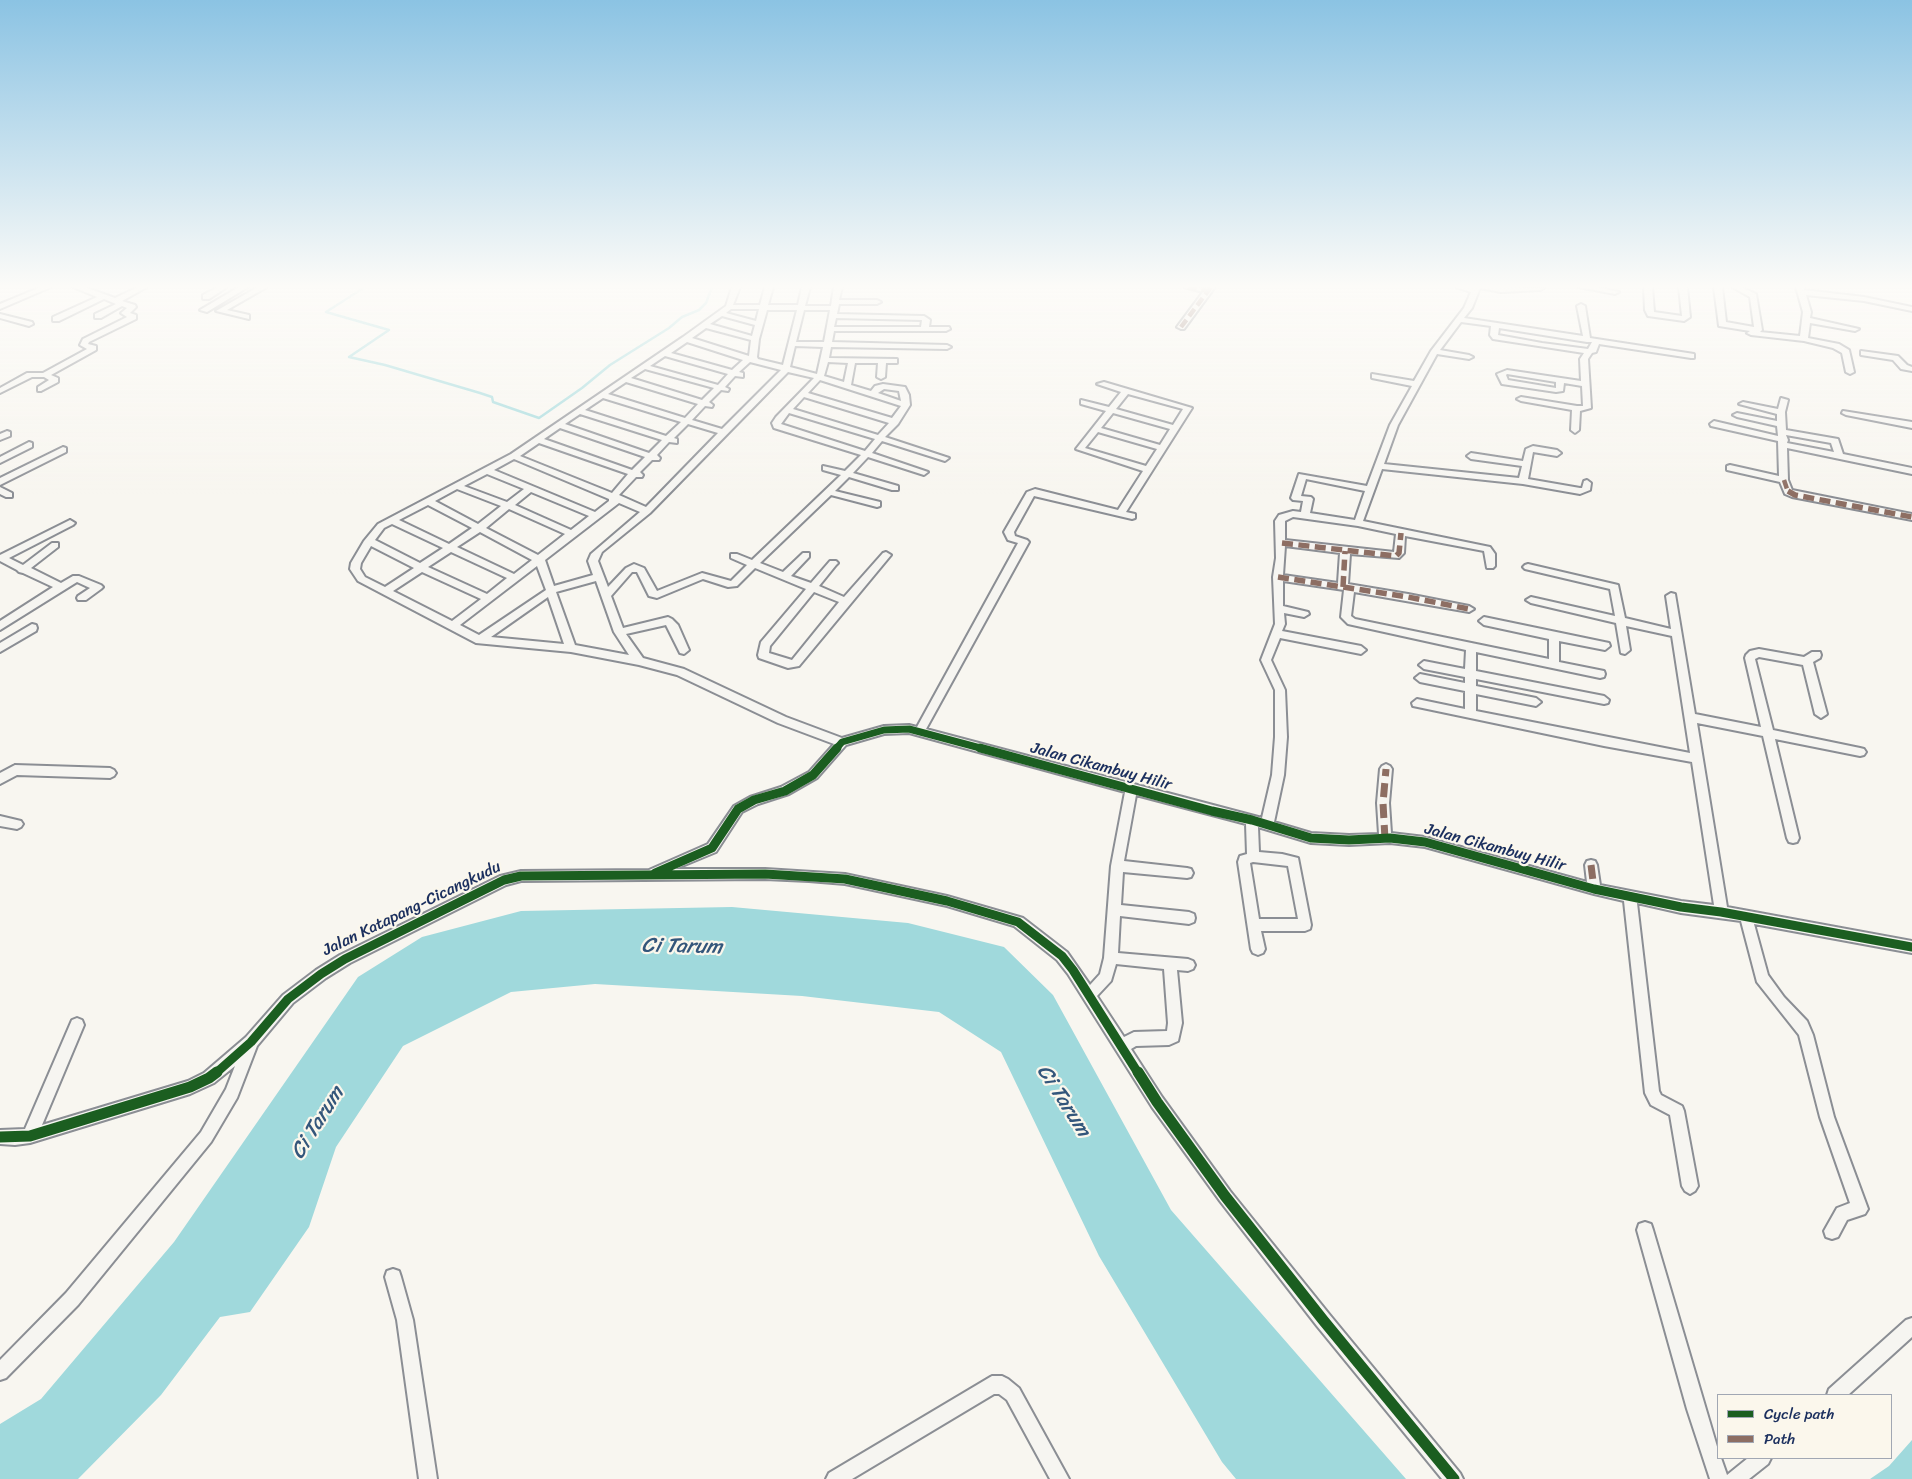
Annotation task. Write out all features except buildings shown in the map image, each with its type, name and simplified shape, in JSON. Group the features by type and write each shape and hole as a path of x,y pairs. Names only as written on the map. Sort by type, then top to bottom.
{"street":[{"path":"45,375 80,356"},
{"path":"664,356 624,379 514,456 459,487 391,520 376,531 356,563 355,570 361,579 480,640 572,648 640,661 680,672 839,746"},
{"path":"674,356 737,375"},
{"path":"742,356 847,385 906,405"},
{"path":"453,625 596,516 616,498 636,474 672,440 688,421 737,375 752,359 752,356"},
{"path":"640,661 619,632 593,561 596,553 647,511 786,369 789,356"},
{"path":"825,356 819,377 776,423 777,426 924,472"},
{"path":"1358,523 1394,425 1432,356"},
{"path":"1463,356 1469,357"},
{"path":"1521,399 1577,409 1587,408 1584,359 1587,356"},
{"path":"1847,356 1850,372"},
{"path":"1883,356 1895,358 1904,367 1912,369"},
{"path":"824,360 894,361"},
{"path":"847,385 852,360"},
{"path":"881,377 882,361"},
{"path":"645,367 723,388"},
{"path":"1560,380 1560,389 1556,390 1505,382 1501,374 1507,372 1560,380 1585,384"},
{"path":"2,389 30,375 45,375 55,380 41,389"},
{"path":"1375,376 1416,384"},
{"path":"624,379 708,404"},
{"path":"1100,384 1188,408 1120,513"},
{"path":"605,596 628,570 634,567 641,570 653,594 657,595 702,576 734,584 847,474 895,422 906,405 905,394 902,389 881,386 874,394"},
{"path":"1126,391 1080,450 1148,470"},
{"path":"803,394 895,422"},
{"path":"602,395 723,432"},
{"path":"1784,400 1781,412 1784,480 1788,492 1795,495 1912,517"},
{"path":"1084,402 1175,428"},
{"path":"1744,404 1781,412"},
{"path":"1575,430 1577,409"},
{"path":"788,410 945,458"},
{"path":"579,411 672,440"},
{"path":"1846,413 1912,425"},
{"path":"1737,415 1839,456 1912,470"},
{"path":"1714,424 1835,441 1839,456"},
{"path":"559,425 653,458"},
{"path":"1096,429 1162,448"},
{"path":"539,440 636,474"},
{"path":"0,460 29,445"},
{"path":"0,482 63,450"},
{"path":"1523,482 1529,450 1557,453"},
{"path":"514,456 647,511"},
{"path":"1471,456 1526,464"},
{"path":"1380,466 1523,482 1584,491 1587,483"},
{"path":"826,468 895,488"},
{"path":"1730,468 1784,480"},
{"path":"488,471 596,516"},
{"path":"1305,515 1308,499 1296,498 1302,476 1370,489"},
{"path":"459,487 573,534"},
{"path":"386,591 479,528 531,488"},
{"path":"0,490 9,495"},
{"path":"829,492 877,504"},
{"path":"920,731 1024,542 1011,538 1009,532 1030,494 1035,492 1132,516"},
{"path":"428,501 540,560 572,648"},
{"path":"1267,825 1278,775 1281,728 1280,690 1266,660 1278,634 1280,624 1278,577 1282,543 1280,521 1282,517 1293,514 1358,523 1486,550 1490,554 1490,566"},
{"path":"391,520 515,578"},
{"path":"61,587 22,570 1,558 70,523"},
{"path":"1282,543 1396,556 1399,553 1401,533"},
{"path":"369,541 420,568 488,598"},
{"path":"22,570 55,545"},
{"path":"1345,551 1346,617 1350,621 1600,674"},
{"path":"785,576 806,555"},
{"path":"734,556 846,600"},
{"path":"833,563 765,646 763,655 788,664 795,663 846,600 886,556"},
{"path":"1528,567 1613,586 1616,589 1625,650"},
{"path":"480,640 552,590 599,577"},
{"path":"1278,577 1469,609"},
{"path":"0,626 76,578 98,587 82,598"},
{"path":"1671,596 1721,912"},
{"path":"1531,600 1677,634"},
{"path":"1278,608 1304,614"},
{"path":"619,632 668,621 673,625 684,650"},
{"path":"1484,621 1605,646"},
{"path":"0,648 32,628"},
{"path":"1278,634 1361,650"},
{"path":"1554,636 1554,665"},
{"path":"1470,714 1471,648"},
{"path":"1793,838 1751,655 1759,653 1812,658 1821,714"},
{"path":"1424,665 1604,700"},
{"path":"1420,678 1536,702"},
{"path":"1418,703 1604,742 1697,758"},
{"path":"1690,717 1860,752"},
{"name":"Jalan Cikambuy Hilir","path":"839,746 884,730 909,729 920,731 1252,820 1310,838 1410,840 1437,845 1594,889 1681,907 1721,912 1912,947"},
{"name":"Jalan Katapang-Cicangkudu","path":"0,1137 30,1136 190,1088 221,1069 251,1042 288,999 321,974 345,959 504,880 521,876 648,876 700,854 712,848 738,809 754,800 785,791 808,779 821,768 839,746"},
{"path":"1385,839 1383,803 1386,769"},
{"path":"0,779 11,772 19,770 110,773"},
{"path":"1089,996 1106,977 1111,958 1117,866 1131,789"},
{"path":"1252,820 1253,857"},
{"path":"0,821 17,824"},
{"path":"1254,925 1305,925 1298,865 1282,859 1253,857 1246,858 1244,862 1254,925 1258,949"},
{"path":"1591,865 1594,889"},
{"path":"1117,866 1187,873"},
{"path":"648,876 766,874 845,878 947,901 1018,922 1062,956 1157,1102 1226,1196 1323,1320 1454,1479"},
{"path":"1630,896 1652,1093 1656,1100 1678,1111 1690,1186"},
{"path":"1114,910 1189,918"},
{"path":"1746,917 1762,978 1779,1001 1802,1026 1806,1036 1827,1117 1860,1209 1842,1213 1832,1231"},
{"path":"1111,958 1188,965"},
{"path":"1121,1047 1134,1039 1169,1038 1174,1036 1175,1024 1170,964"},
{"path":"30,1136 77,1025"},
{"path":"0,1372 72,1299 206,1137 232,1093 251,1042"},
{"path":"1645,1230 1696,1410 1719,1479"},
{"path":"393,1277 405,1320 428,1479"},
{"path":"1836,1394 1912,1326"},
{"path":"841,1477 992,1385 1002,1385 1013,1394 1060,1479"},
{"path":"1734,1479 1761,1459"}],"water":[{"name":"Ci Tarum","path":"732,907 908,923 1004,947 1053,995 1171,1210 1406,1479 1236,1479 1222,1462 1099,1256 1001,1052 939,1012 802,996 595,984 511,992 403,1046 336,1147 309,1227 250,1312 220,1317 161,1395 78,1479 0,1479 0,1424 41,1399 174,1242 358,977 422,937 521,911"},
{"path":"1912,1440 1912,1479 1870,1479 1889,1466"}],"waterway":[{"path":"350,356 349,357 385,365 480,393 492,397 493,402 539,418 624,356"}],"marked path":[{"path":"1784,480 1788,492 1795,495 1912,517"},
{"path":"1282,543 1396,556 1399,553 1401,533"},
{"path":"1343,587 1345,551"},
{"path":"1278,577 1408,597 1469,609"},
{"path":"1385,839 1383,803 1386,769"},
{"path":"1591,865 1594,889"}],"cycle path":[{"path":"655,873 712,848 738,809 754,800 785,791 813,775 842,742 884,730 909,729 1212,811 1252,820 1311,838 1349,840 1390,838 1425,842 1594,889 1681,907 1721,912 1912,947"},
{"path":"0,1137 30,1136 190,1087 209,1078 251,1042 288,999 321,974 345,959 504,880 521,876 765,874 809,876 845,879 947,901 1018,922 1062,956 1073,970 1157,1102 1225,1196 1323,1320 1454,1479"}]}
